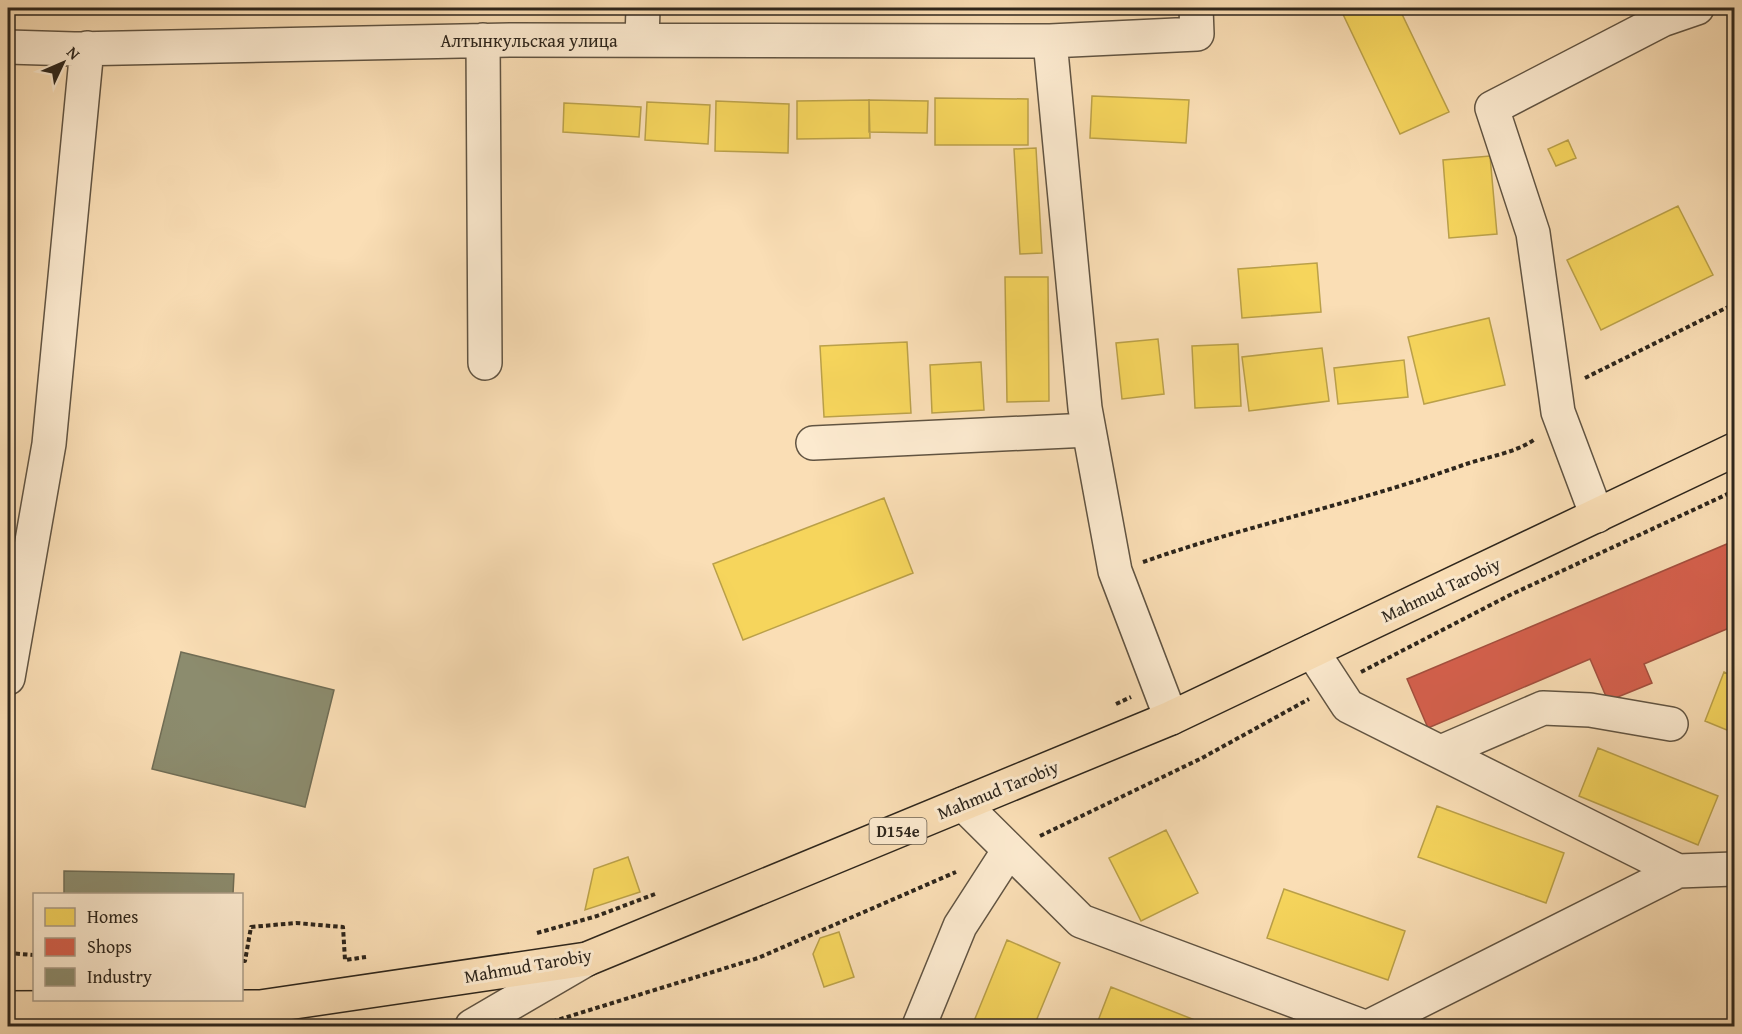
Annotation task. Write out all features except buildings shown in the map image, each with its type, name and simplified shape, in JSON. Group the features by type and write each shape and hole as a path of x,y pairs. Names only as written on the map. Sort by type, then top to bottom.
{"main road":[{"name":"Mahmud Tarobiy","path":"8,1008 260,1007 587,959 1171,718 1734,450"}],"street":[{"path":"642,40 643,8"},
{"name":"Алтынкульская улица","path":"8,47 87,48 483,40 1050,41 1197,34 1196,8"},
{"path":"1597,516 1558,412 1533,233 1492,108 1659,14 1697,8"},
{"path":"483,40 485,363"},
{"path":"1050,41 1085,408 1115,571 1171,718"},
{"path":"8,678 17,567 49,444 87,48"},
{"path":"813,443 1089,430"},
{"path":"1312,651 1348,706 1678,871"},
{"path":"1441,752 1543,708 1590,711 1671,724"},
{"path":"963,804 1082,921 1362,1026"},
{"path":"919,1026 960,926 1009,850"},
{"path":"1370,1026 1678,871 1734,869"},
{"path":"472,1026 587,959"}],"path":[{"path":"1115,571 1182,548 1397,489 1488,456 1526,446 1541,435 1561,389 1734,304"},
{"path":"538,1026 758,958 1009,850 1202,758 1335,685 1510,595 1734,491"},
{"path":"1111,707 1132,697"},
{"path":"532,934 597,916 663,891"},
{"path":"243,961 245,961 251,927 296,923 343,927 345,960 368,957"},
{"path":"8,953 33,956"}]}
